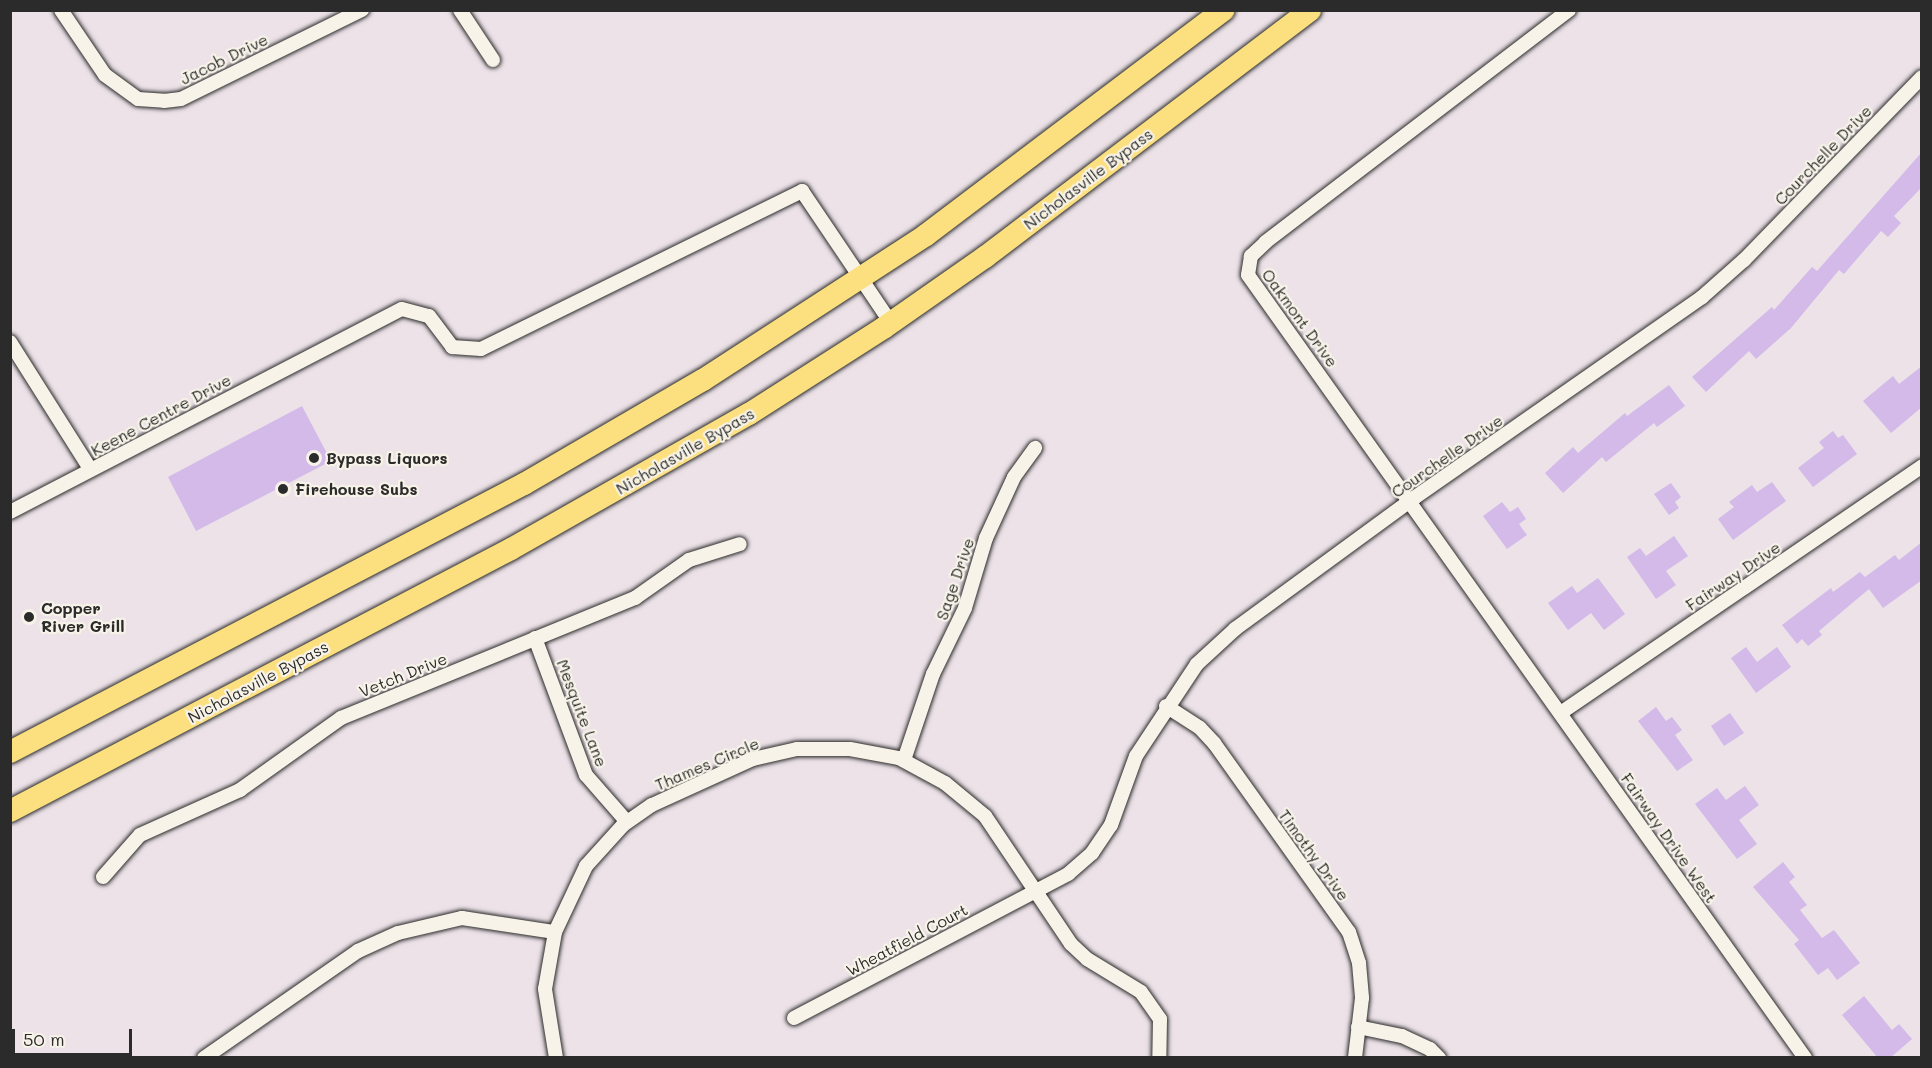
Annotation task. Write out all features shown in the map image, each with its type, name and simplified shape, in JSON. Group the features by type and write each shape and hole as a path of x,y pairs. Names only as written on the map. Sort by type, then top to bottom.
{"highway":[{"path":"10,752 568,459 703,380 861,279 1014,171 1224,10"},
{"name":"Nicholasville Bypass","path":"10,811 608,496 740,419 891,322 1060,201 1310,10"}],"street":[{"name":"Jacob Drive","path":"61,10 105,75 138,99 164,101 181,99 362,10"},
{"path":"460,10 493,60"},
{"name":"Oakmont Drive","path":"1508,636 1412,500 1258,294 1248,275 1248,262 1266,242 1569,10"},
{"name":"Courchelle Drive","path":"1036,891 1068,874 1092,853 1110,825 1136,756 1166,706 1197,664 1235,629 1412,500 1702,297 1744,260 1922,77"},
{"name":"Keene Centre Drive","path":"10,512 402,309 429,316 452,347 481,349 802,191 861,279"},
{"path":"861,279 891,322"},
{"path":"10,342 91,470"},
{"name":"Sage Drive","path":"904,760 933,674 965,608 986,538 1014,477 1035,448"},
{"name":"Fairway Drive","path":"1562,712 1922,466"},
{"name":"Vetch Drive","path":"103,877 140,835 240,790 341,718 635,598 689,560 740,544"},
{"name":"Fairway Drive West","path":"1508,636 1805,1058"},
{"name":"Mesquite Lane","path":"536,638 586,775 627,822"},
{"name":"Timothy Drive","path":"1166,706 1200,728 1214,743 1349,932 1359,963 1362,998 1355,1058"},
{"name":"Thames Circle","path":"556,1058 545,989 555,932 586,866 627,822 652,805 753,759 797,749 850,749 904,760 945,783 986,816 1071,945 1087,959 1141,992 1160,1019 1159,1058"},
{"name":"Wheatfield Court","path":"794,1018 1036,891"},
{"path":"204,1058 358,951 398,933 462,918 555,932"},
{"path":"1358,1027 1402,1036 1440,1058"}],"building":[{"path":"1922,152 1922,187 1894,216 1901,223 1888,237 1881,231 1844,274 1839,270 1791,328 1756,359 1749,351 1706,392 1692,377 1772,307 1774,310 1812,267 1817,271"},
{"path":"1922,366 1922,407 1891,433 1863,401 1893,376 1899,384"},
{"path":"1669,385 1685,406 1657,427 1654,423 1606,462 1602,457 1563,493 1545,473 1573,447 1578,453 1625,413 1627,416"},
{"path":"302,406 331,461 196,531 168,477"},
{"path":"1833,431 1838,438 1843,435 1857,454 1813,487 1798,468 1824,448 1819,442"},
{"path":"1772,482 1786,501 1733,540 1718,519 1734,507 1729,502 1752,485 1757,492"},
{"path":"1671,483 1681,497 1675,502 1679,508 1669,515 1654,494"},
{"path":"1502,502 1510,512 1518,507 1526,519 1519,524 1527,535 1507,549 1483,516"},
{"path":"1674,536 1688,556 1666,571 1676,585 1656,599 1627,557 1640,548 1646,556"},
{"path":"1922,542 1922,580 1883,608 1869,589 1819,631 1822,635 1808,646 1802,639 1797,644 1782,625 1831,588 1833,592 1860,572 1865,577 1895,555 1899,560"},
{"path":"1598,578 1625,614 1604,630 1591,613 1568,630 1548,603 1572,586 1577,593"},
{"path":"1746,647 1757,662 1777,647 1791,667 1756,693 1731,658"},
{"path":"1656,707 1666,721 1672,717 1682,730 1675,735 1693,760 1677,771 1638,721"},
{"path":"1730,713 1744,733 1724,746 1711,726"},
{"path":"1745,786 1759,805 1739,820 1757,844 1737,859 1695,804 1717,788 1726,800"},
{"path":"1783,862 1795,877 1789,882 1807,905 1800,910 1822,938 1834,930 1860,963 1837,980 1828,968 1818,975 1794,944 1799,940 1753,887"},
{"path":"1864,996 1892,1030 1899,1024 1912,1039 1890,1058 1878,1058 1842,1015"}],"place":[{"name":"Bypass Liquors","path":"314,458"},
{"name":"Firehouse Subs","path":"283,489"},
{"name":"Copper River Grill","path":"29,617"}]}
